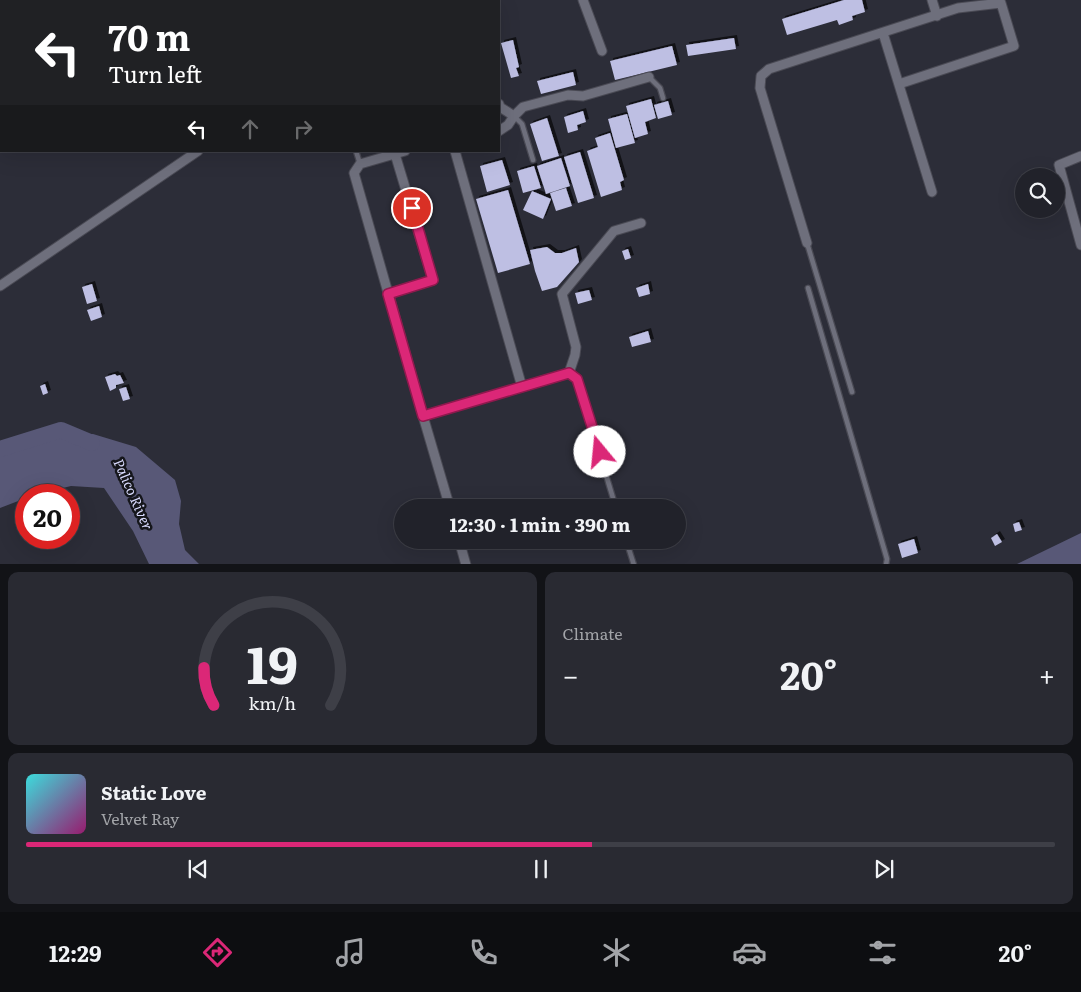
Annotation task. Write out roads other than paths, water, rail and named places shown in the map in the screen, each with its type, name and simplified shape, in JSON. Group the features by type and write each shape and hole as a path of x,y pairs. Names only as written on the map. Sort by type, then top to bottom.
{"street":[{"path":"583,0 602,51"},
{"path":"932,0 937,16"},
{"path":"807,243 760,88 761,76 770,69 958,8 1001,3 1014,46 899,84"},
{"path":"883,33 932,192"},
{"path":"500,130 508,125 523,107 568,95 583,96 649,77"},
{"path":"500,107 514,116"},
{"path":"0,286 197,152"},
{"path":"402,152 360,164 354,173 447,499"},
{"path":"455,152 522,386"},
{"path":"388,294 433,280 395,154"},
{"path":"1081,156 1059,165 1081,245"},
{"path":"423,416 569,373 576,347 562,294 614,231 641,223"},
{"path":"462,549 466,564"}],"lane":[{"path":"649,77 660,88 663,98"},
{"path":"514,116 522,124 533,160"},
{"path":"356,152 360,164"},
{"path":"807,243 852,392"},
{"path":"808,288 887,558 886,564"},
{"path":"569,373 577,379 613,499"},
{"path":"629,549 634,564"}],"water":[{"path":"93,434 136,447 175,480 181,501 179,524 185,550 199,564 149,564 133,531 104,488 80,487 80,484 15,484 15,502 0,508 0,447 29,438"},
{"path":"1081,533 1081,564 1017,564"}],"waterway":[{"name":"Palico River","path":"0,449 61,430 92,443"}]}
